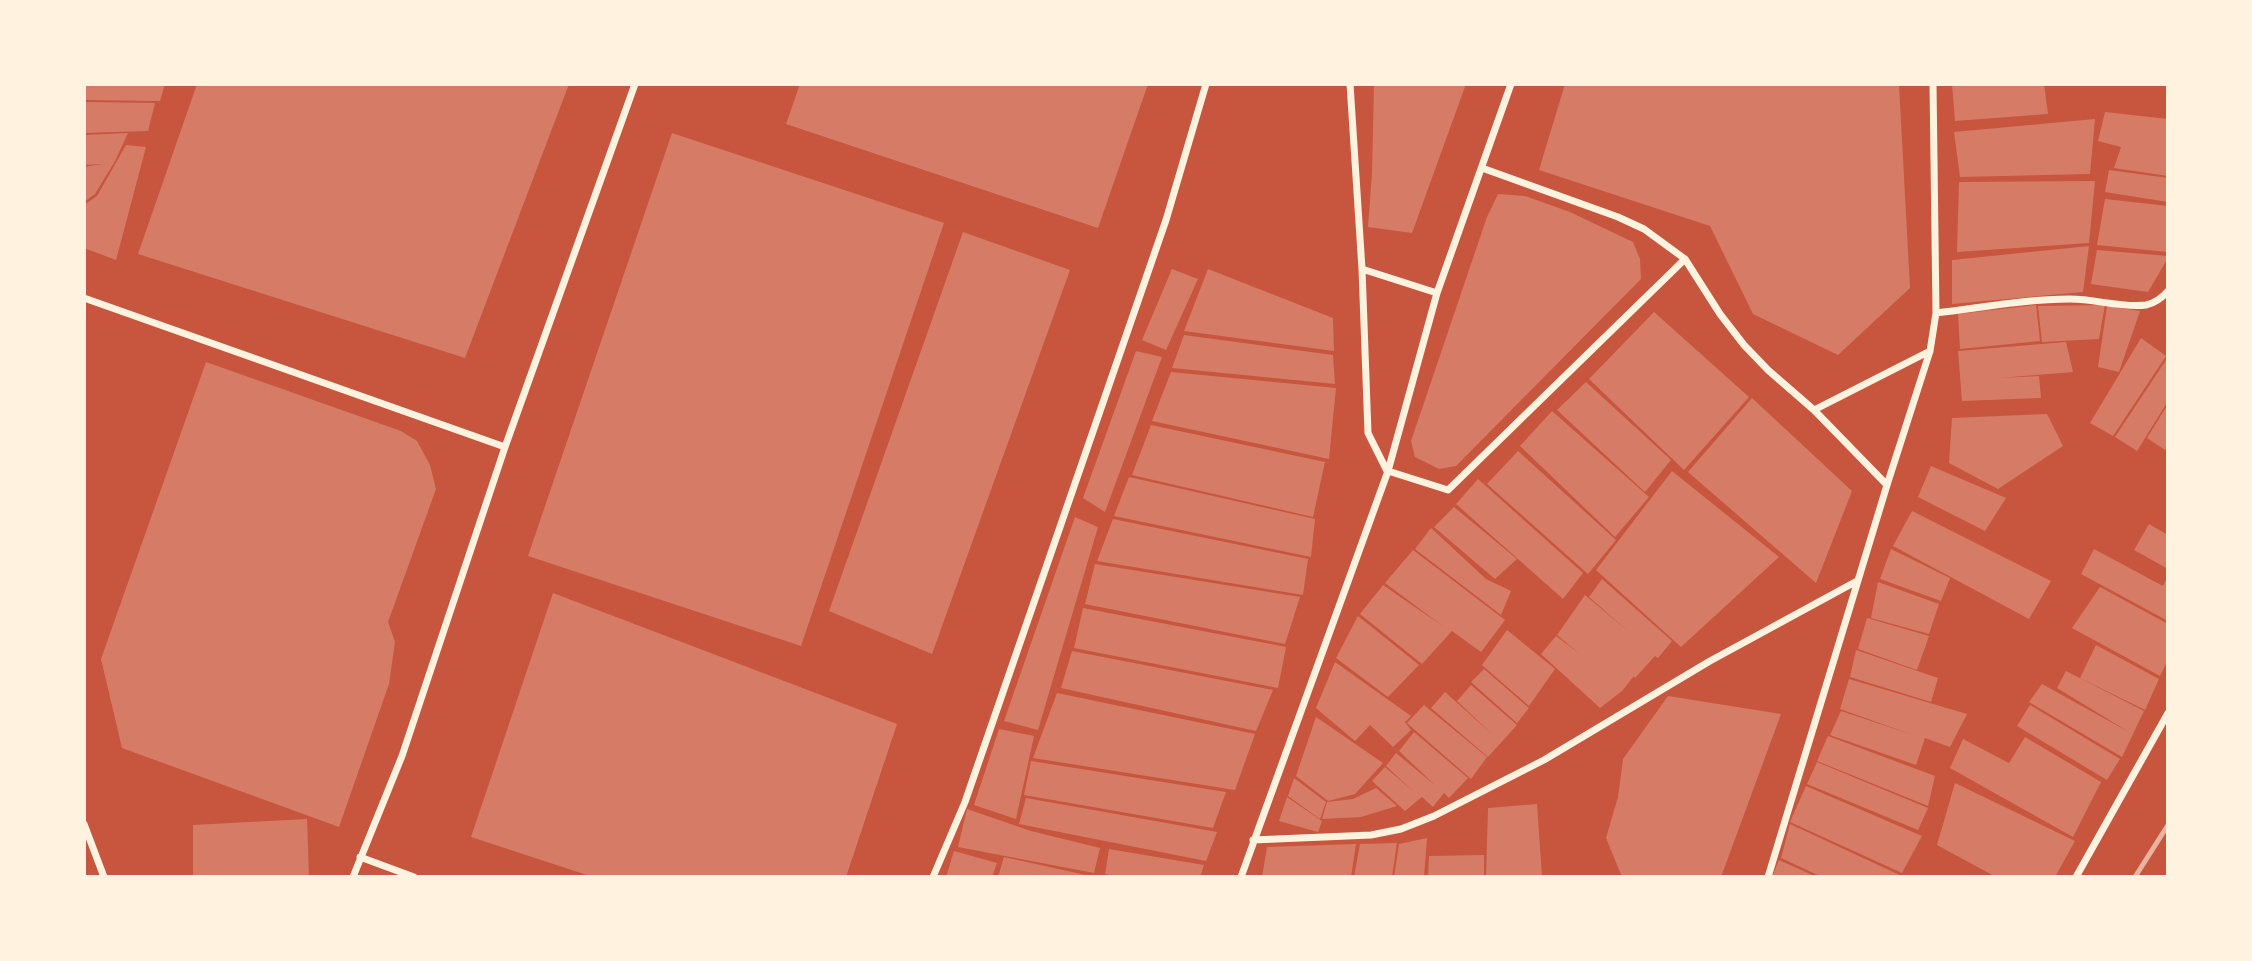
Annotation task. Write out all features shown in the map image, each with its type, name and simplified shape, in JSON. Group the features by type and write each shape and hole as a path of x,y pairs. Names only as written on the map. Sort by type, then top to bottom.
{"street":[{"path":"353,877 402,756 505,447 635,84"},
{"path":"933,877 965,802 1162,233 1206,84"},
{"path":"1350,84 1362,269 1368,433 1388,471 1448,490 1685,259"},
{"path":"1241,877 1388,471 1437,293 1511,84"},
{"path":"1768,877 1930,351 1936,313 1933,84"},
{"path":"1482,168 1618,217 1644,229 1685,259 1720,314 1744,345 1814,410 1887,485"},
{"path":"1362,269 1437,293"},
{"path":"1936,313 2071,299 2124,305 2147,304 2156,302 2168,291"},
{"path":"84,298 505,447"},
{"path":"1814,410 1930,351"},
{"path":"1253,841 1371,835 1401,829 1434,816 1544,760 1710,661 1857,581"},
{"path":"2076,877 2168,713"},
{"path":"84,824 104,877"},
{"path":"360,857 414,877"}],"building":[{"path":"84,84 165,84 160,101 84,100"},
{"path":"197,84 569,84 465,358 138,254"},
{"path":"800,84 1148,84 1098,228 786,124"},
{"path":"1374,84 1466,84 1412,233 1368,227"},
{"path":"1565,84 1899,84 1910,288 1838,355 1753,314 1710,226 1539,170"},
{"path":"1952,84 2044,84 2048,114 1955,121"},
{"path":"84,102 155,103 148,131 84,133"},
{"path":"2105,112 2168,119 2168,176 2114,168 2121,147 2098,141"},
{"path":"2095,119 2090,174 1960,177 1954,132"},
{"path":"128,133 95,194 84,202 84,167 102,164 84,165 84,135"},
{"path":"672,133 944,223 801,646 528,556"},
{"path":"126,145 146,147 116,260 84,248 84,205 97,196"},
{"path":"2109,170 2168,178 2168,202 2105,192"},
{"path":"2095,181 2089,243 1957,252 1959,182"},
{"path":"1498,194 1525,196 1570,212 1633,242 1640,259 1641,279 1456,466 1439,469 1415,457 1411,441 1487,217"},
{"path":"2105,199 2168,206 2168,252 2097,245"},
{"path":"963,232 1070,270 932,654 829,611"},
{"path":"2089,246 2083,292 1952,304 1952,260"},
{"path":"2097,250 2168,258 2148,292 2091,284"},
{"path":"1172,269 1198,279 1166,350 1142,340"},
{"path":"1208,269 1333,318 1334,351 1184,331"},
{"path":"2036,305 2040,341 1960,349 1958,314"},
{"path":"2105,305 2099,339 2042,342 2038,306"},
{"path":"2107,306 2140,311 2119,372 2098,367"},
{"path":"1654,312 1749,397 1684,470 1589,379"},
{"path":"1184,335 1333,355 1335,384 1172,368"},
{"path":"2141,338 2166,356 2113,436 2090,423"},
{"path":"2066,342 2073,372 1999,378 2039,376 2041,398 1962,401 1958,351"},
{"path":"1136,351 1162,357 1105,512 1083,498"},
{"path":"2168,357 2168,401 2137,451 2115,437"},
{"path":"206,362 401,431 417,441 430,465 436,489 388,622 395,642 389,684 339,827 122,748 101,659"},
{"path":"1171,372 1336,388 1329,459 1152,421"},
{"path":"1586,382 1671,460 1645,492 1557,410"},
{"path":"1752,398 1852,491 1816,583 1688,472"},
{"path":"2168,404 2168,446 2165,450 2147,438"},
{"path":"1552,411 1649,497 1615,537 1520,446"},
{"path":"2047,414 2063,446 1998,489 1949,463 1952,418"},
{"path":"1151,425 1325,462 1313,517 1132,475"},
{"path":"1518,451 1616,540 1588,574 1487,484"},
{"path":"1931,466 2006,498 1985,531 1918,497"},
{"path":"1672,471 1779,557 1681,647 1596,570"},
{"path":"1129,477 1315,519 1311,557 1114,516"},
{"path":"1478,479 1583,573 1563,599 1456,504"},
{"path":"1454,507 1517,559 1495,579 1434,527"},
{"path":"1912,511 2051,581 2029,619 1893,546"},
{"path":"1075,517 1098,527 1038,730 1004,721"},
{"path":"1113,519 1308,559 1303,595 1097,561"},
{"path":"2149,524 2168,535 2168,569 2134,550"},
{"path":"1431,528 1486,579 1511,591 1501,615 1415,549"},
{"path":"1891,549 1950,578 1941,601 1880,579"},
{"path":"2094,549 2163,586 2168,575 2168,621 2081,574"},
{"path":"1413,550 1505,620 1481,652 1452,631 1422,664 1360,614 1383,585 1444,627 1385,583"},
{"path":"1095,564 1300,597 1285,644 1085,604"},
{"path":"1602,579 1672,641 1658,658 1655,656 1622,691 1600,708 1541,654 1556,636 1579,653 1557,635 1585,595 1630,633 1589,597"},
{"path":"1878,582 1939,604 1929,634 1871,618"},
{"path":"2100,587 2168,624 2168,660 2160,676 2072,628"},
{"path":"553,593 897,724 846,877 593,877 471,837"},
{"path":"1083,608 1286,647 1278,688 1074,648"},
{"path":"1358,616 1419,665 1388,697 1336,658"},
{"path":"1867,618 1929,636 1917,670 1858,649"},
{"path":"1507,630 1555,669 1529,706 1482,665"},
{"path":"2096,645 2159,679 2145,710 2080,678"},
{"path":"1856,650 1938,678 1931,702 1850,677"},
{"path":"1072,651 1273,690 1256,731 1061,688"},
{"path":"1335,662 1411,716 1405,722 1411,730 1393,747 1370,725 1355,741 1316,708"},
{"path":"1484,669 1529,708 1517,723 1471,682"},
{"path":"2066,671 2144,711 2122,757 2029,702 2042,684 2129,732 2057,688"},
{"path":"1849,679 1967,714 1950,747 1925,738 1916,765 1830,735 1841,711 1913,735 1840,709"},
{"path":"1471,685 1517,725 1488,757 1431,708 1445,692 1494,736 1457,701"},
{"path":"1057,693 1255,734 1235,790 1033,758"},
{"path":"1668,696 1781,714 1721,877 1622,877 1606,838 1618,797 1623,759"},
{"path":"1424,705 1487,757 1471,779 1407,723"},
{"path":"2030,705 2120,759 2107,780 2017,726"},
{"path":"1316,717 1383,763 1355,794 1328,801 1296,776"},
{"path":"999,729 1034,736 1016,819 974,805"},
{"path":"1414,732 1468,778 1449,798 1444,793 1433,807 1422,797 1405,811 1372,781 1385,767 1414,792 1386,766 1396,753 1436,786 1399,751"},
{"path":"1828,736 1935,776 1928,806 1817,761"},
{"path":"2025,737 2101,782 2073,837 1950,768 1963,739 2009,763"},
{"path":"1031,761 1226,792 1213,828 1024,795"},
{"path":"1817,762 1928,808 1918,830 1807,784"},
{"path":"1294,778 1326,802 1320,819 1288,796"},
{"path":"1955,783 2075,841 2055,877 1996,877 1937,845"},
{"path":"1806,786 1922,836 1902,873 1790,822"},
{"path":"1376,788 1397,806 1361,817 1322,819 1327,802 1353,799"},
{"path":"1287,797 1322,821 1318,832 1279,821"},
{"path":"1026,798 1217,832 1206,861 1019,824"},
{"path":"1537,804 1542,877 1486,877 1488,808"},
{"path":"967,809 1031,831 1100,848 1094,873 958,847"},
{"path":"307,819 309,877 193,877 193,825"},
{"path":"1790,824 1904,877 1822,877 1781,858"},
{"path":"1427,838 1424,877 1394,877 1399,844"},
{"path":"1397,843 1392,877 1354,877 1360,844"},
{"path":"1356,844 1351,877 1262,877 1267,847"},
{"path":"1109,849 1204,865 1200,877 1119,877 1105,874"},
{"path":"954,851 997,863 992,877 946,877"},
{"path":"1484,855 1484,877 1428,877 1429,856"},
{"path":"1004,857 1090,876 1090,877 998,877"},
{"path":"1779,860 1817,877 1772,877"}],"railway":[{"path":"2135,877 2168,825"}]}
